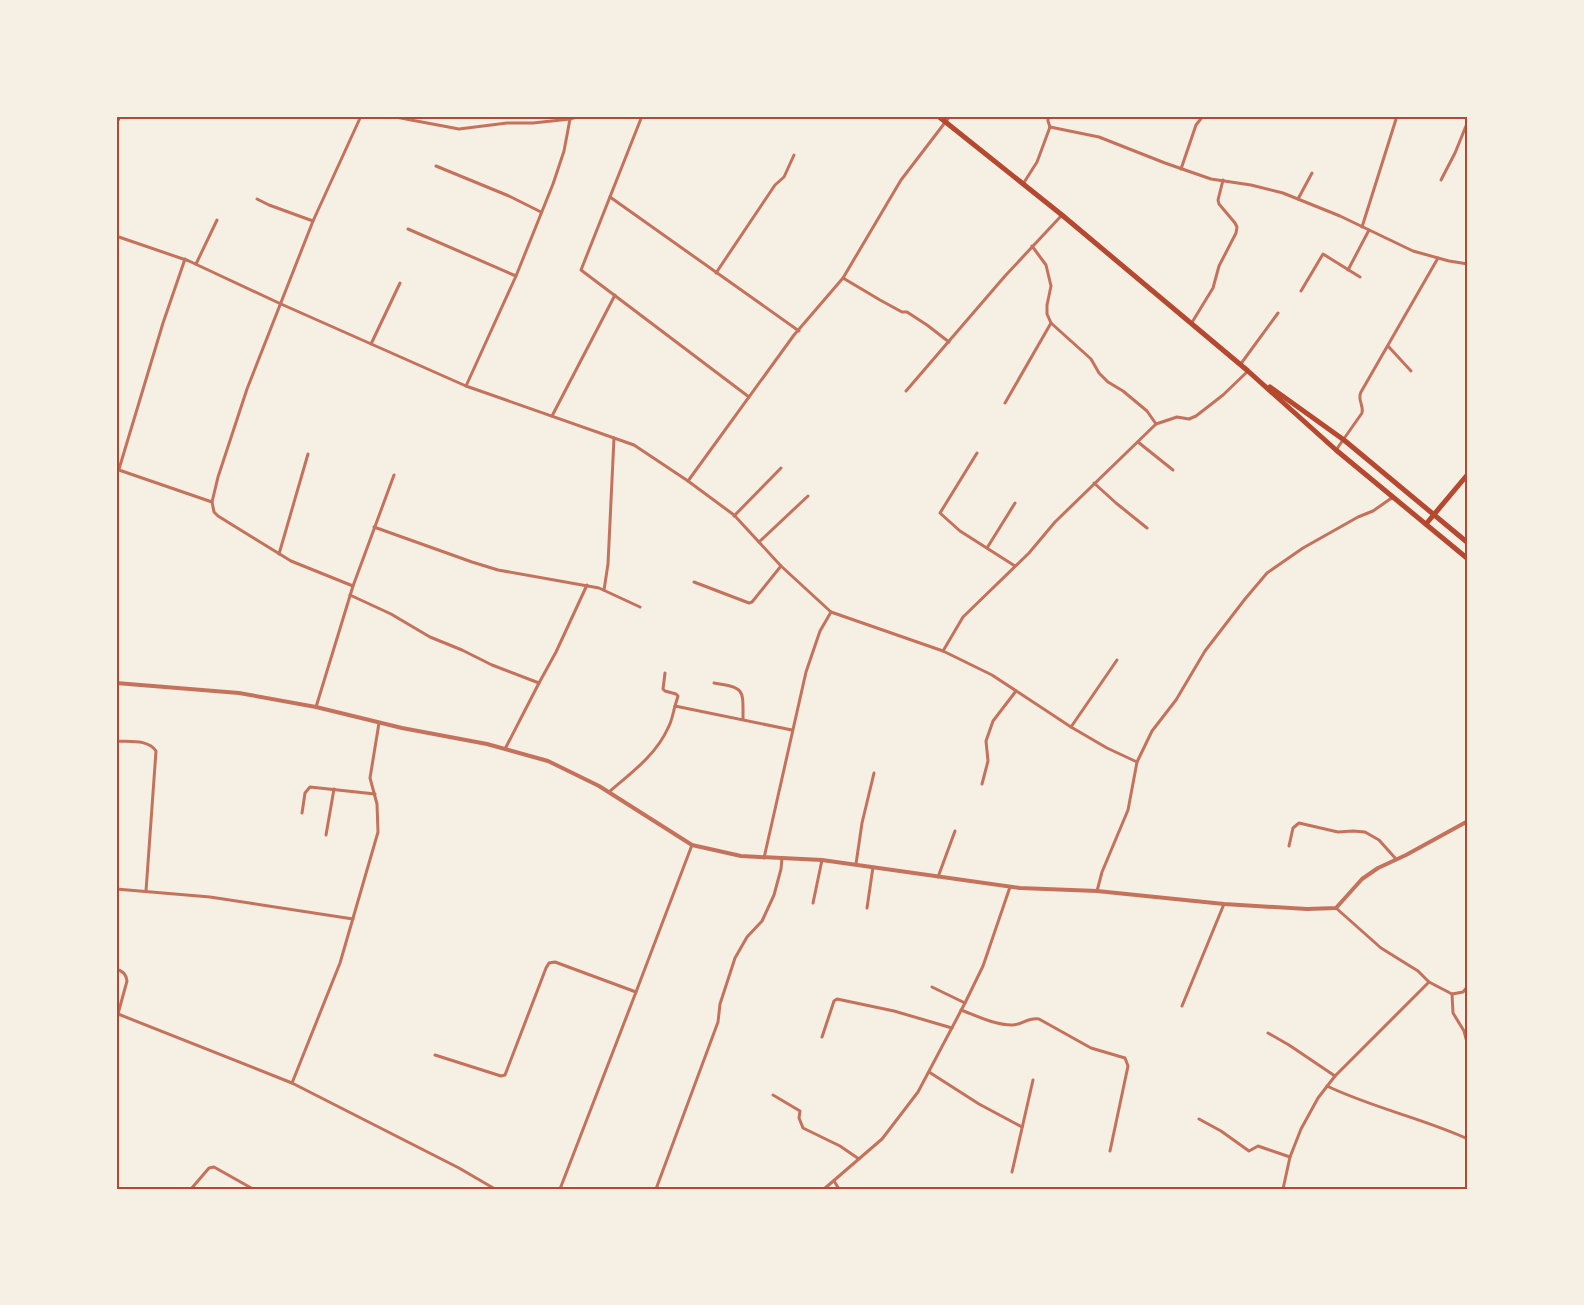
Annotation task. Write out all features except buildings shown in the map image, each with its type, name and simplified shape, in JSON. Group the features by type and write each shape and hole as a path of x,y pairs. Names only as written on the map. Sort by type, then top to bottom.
{"main road":[{"path":"116,122 119,116"},
{"path":"938,116 1062,215 1240,365 1344,440 1468,543"},
{"path":"1248,371 1336,450 1468,559"},
{"path":"1426,524 1468,474"}],"street":[{"path":"353,586 306,568 279,554 218,516 214,512 212,502 218,477 247,389 313,222 361,116"},
{"path":"390,116 459,129 507,124 532,124 580,116"},
{"path":"642,116 581,270 750,397"},
{"path":"688,481 799,331 843,278 901,180 950,116"},
{"path":"1024,184 1037,162 1050,127 1048,116"},
{"path":"1182,169 1196,125 1203,116"},
{"path":"1362,227 1397,116"},
{"path":"1441,180 1455,153 1467,118"},
{"path":"466,386 516,276 541,212 564,151 570,119"},
{"path":"1050,127 1099,137 1211,179 1283,192 1413,251 1468,264"},
{"path":"716,272 775,185 784,177 794,155"},
{"path":"436,166 509,196 541,212"},
{"path":"1298,199 1312,173"},
{"path":"1191,324 1213,288 1219,266 1236,233 1235,223 1219,204 1218,200 1223,180"},
{"path":"610,197 799,331"},
{"path":"257,198 269,205 313,222"},
{"path":"906,391 1032,246 1062,215"},
{"path":"196,264 217,220"},
{"path":"408,229 516,276"},
{"path":"1348,270 1369,230"},
{"path":"116,236 196,264 466,386 634,445 688,481 734,516 781,566 831,612 943,651 992,675 1071,727 1107,748 1137,762"},
{"path":"1032,246 1046,265 1051,286 1047,314 1051,323 1091,359 1099,373 1108,382 1123,391 1147,411 1156,424"},
{"path":"1301,291 1323,254 1360,277"},
{"path":"1336,450 1362,413 1359,395 1438,258"},
{"path":"185,260 163,323 118,469 212,502"},
{"path":"843,278 880,300 902,312 907,312 927,324 949,342"},
{"path":"371,344 400,283"},
{"path":"552,416 615,295"},
{"path":"1240,365 1278,313"},
{"path":"1005,403 1051,323"},
{"path":"1388,346 1411,371"},
{"path":"943,651 963,617 1015,566 1094,483 1156,424 1177,416 1189,418 1196,416 1224,395 1248,371"},
{"path":"604,590 608,564 614,438"},
{"path":"1138,442 1173,470"},
{"path":"978,453 940,513 960,531 1015,566"},
{"path":"279,554 308,454"},
{"path":"734,516 781,468"},
{"path":"316,707 353,586 394,475"},
{"path":"1094,483 1147,528"},
{"path":"759,542 808,496"},
{"path":"1097,891 1102,872 1128,810 1137,762 1152,731 1176,700 1205,652 1267,572 1303,548 1358,517 1373,511 1393,497"},
{"path":"987,548 1015,503"},
{"path":"374,527 498,570 587,585 604,590 640,607"},
{"path":"694,582 749,603 752,602 781,566"},
{"path":"505,749 538,683 556,652 587,585"},
{"path":"350,595 391,614 430,637 538,683"},
{"path":"764,858 806,672 820,631 831,612"},
{"path":"1071,727 1117,660"},
{"path":"609,792 645,761 668,729 678,696 663,689 664,673"},
{"path":"116,683 239,693 316,707 379,723 505,749 548,761 609,792 692,844 741,856 822,860 1010,887 1097,891 1224,904 1307,910 1336,908 1362,879 1378,868 1468,821"},
{"path":"714,683 736,687 740,691 743,700 743,719"},
{"path":"982,784 988,761 986,741 993,721 1016,691"},
{"path":"675,706 792,730"},
{"path":"292,1083 340,964 378,832 377,804 370,778 379,723"},
{"path":"116,741 152,745 156,751 146,891"},
{"path":"856,864 862,823 874,774"},
{"path":"302,813 305,793 308,788 375,794"},
{"path":"326,834 334,789"},
{"path":"1289,846 1293,828 1299,823 1338,832 1365,832 1380,840 1396,859"},
{"path":"938,877 955,831"},
{"path":"560,1189 692,844"},
{"path":"656,1189 718,1022 720,1004 735,958 747,937 762,921 774,895 782,858"},
{"path":"813,903 822,860"},
{"path":"868,908 873,867"},
{"path":"824,1189 882,1139 900,1118 918,1092 983,966 1010,887"},
{"path":"116,889 210,897 353,919"},
{"path":"1182,1006 1224,904"},
{"path":"1336,908 1381,948 1418,971 1429,982 1452,994 1463,992 1468,986"},
{"path":"435,1056 501,1076 505,1075 549,963 555,962 636,992"},
{"path":"116,969 126,975 127,981 116,1021"},
{"path":"1283,1189 1290,1157 1301,1129 1318,1098 1335,1076 1429,982"},
{"path":"932,987 965,1003"},
{"path":"1452,994 1453,1013 1464,1031 1468,1046"},
{"path":"822,1037 834,1001 837,999 894,1011 952,1028"},
{"path":"961,1010 1009,1025 1018,1024 1032,1018 1039,1019 1091,1048 1125,1058 1128,1066 1110,1151"},
{"path":"118,1014 292,1083 495,1189"},
{"path":"1268,1033 1335,1076"},
{"path":"929,1072 979,1104 1022,1127"},
{"path":"1012,1172 1033,1080"},
{"path":"1327,1086 1365,1103 1423,1121 1468,1139"},
{"path":"773,1095 800,1111 799,1118 803,1128 840,1146 859,1159"},
{"path":"1199,1119 1221,1131 1249,1151 1258,1146 1290,1157"},
{"path":"191,1189 209,1168 214,1167 253,1189"},
{"path":"834,1181 839,1189"}]}
